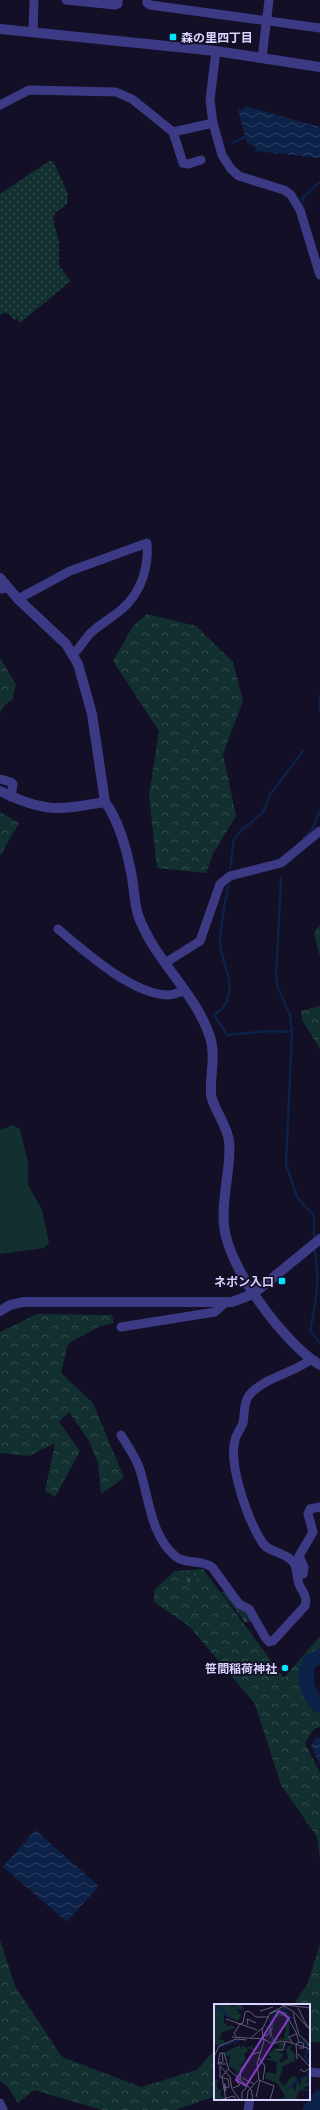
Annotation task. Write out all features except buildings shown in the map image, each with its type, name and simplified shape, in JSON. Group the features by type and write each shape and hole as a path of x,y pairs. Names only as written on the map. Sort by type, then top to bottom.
{"street":[{"path":"33,32 34,0"},
{"path":"66,0 115,5 118,4 118,0"},
{"path":"147,0 147,3 150,5 320,28"},
{"path":"262,58 269,0"},
{"path":"0,29 216,51 320,67"},
{"path":"216,51 210,100 213,123 222,155 231,169 239,176 250,181 284,190 291,195 300,210 320,275"},
{"path":"0,105 29,90 116,92 132,99 173,132 183,163 188,164 201,160"},
{"path":"173,132 213,123"},
{"path":"18,599 70,571 147,543 148,554 141,586 123,609 91,632 78,650 72,654"},
{"path":"0,578 4,588 58,635 78,664 92,714 105,802 114,812 131,871 138,914 148,936 204,1019 211,1039 213,1055 211,1096 226,1128 229,1141 229,1157 223,1200 224,1227 232,1257 253,1294 310,1360 320,1366"},
{"path":"0,779 13,784 11,797"},
{"path":"0,791 30,805 55,809 105,802"},
{"path":"165,963 200,941 220,884 230,876 281,863 320,831"},
{"path":"58,929 128,983 147,991 169,995 184,991"},
{"path":"0,1312 10,1305 23,1302 226,1302 253,1294 320,1239"},
{"path":"120,1327 215,1312 226,1302"},
{"path":"123,1440 138,1465 152,1518 167,1547 177,1558 207,1563 212,1567 239,1604 249,1609 269,1642 274,1641 305,1606 305,1595 299,1584 294,1563 290,1558 262,1543 249,1514 233,1457 235,1440 242,1424 246,1402 251,1393 273,1378 302,1366 310,1360"},
{"path":"298,1576 303,1574 304,1567 299,1556 313,1532 308,1514 310,1509 320,1508"},
{"path":"310,2072 320,2073"},
{"path":"248,2110 250,2100"},
{"path":"0,2103 3,2110"}],"green space":[{"path":"49,161 53,161 68,194 67,204 55,213 53,219 59,242 59,266 71,281 20,323 17,318 14,320 9,314 3,313 0,315 0,194"},
{"path":"147,614 196,626 233,662 243,701 223,754 236,816 213,854 206,873 157,868 149,795 159,731 113,661 133,626"},
{"path":"0,658 16,685 12,700 3,706 0,714"},
{"path":"0,812 19,823 0,856"},
{"path":"320,924 320,957 314,933"},
{"path":"320,1006 320,1049 302,1020 301,1011"},
{"path":"13,1125 20,1129 28,1163 28,1185 42,1210 49,1243 44,1248 0,1254 0,1130"},
{"path":"37,1314 112,1315 114,1323 98,1327 68,1344 61,1373 93,1403 124,1478 101,1494 98,1463 89,1441 69,1412 59,1422 80,1451 55,1497 45,1491 55,1443 29,1456 0,1453 0,1332"},
{"path":"203,1569 284,1678 320,1636 320,1658 306,1683 320,1708 320,1727 314,1729 305,1743 320,1773 320,1859 317,1837 281,1785 255,1704 189,1626 154,1602 154,1590 175,1571"},
{"path":"190,1573 194,1573 196,1574 196,1582 190,1583 187,1580 187,1576"},
{"path":"227,1591 247,1610 253,1620 246,1623 221,1592"},
{"path":"0,1940 15,1986 62,2057 141,2087 197,2070 214,2050 214,2096 176,2110 102,2110 34,2090 18,2103 7,2086 0,2081"},
{"path":"320,1944 320,2042 310,2042 310,2004 294,2004 307,1985"}],"water":[{"path":"245,106 320,127 320,158 255,151 256,147 247,143 238,110 244,110"},
{"path":"320,1737 320,1764 311,1746 314,1739"},
{"path":"35,1830 99,1886 67,1922 3,1867"}],"waterway":[{"path":"232,143 245,137"},
{"path":"304,202 302,198 320,182"},
{"path":"320,695 320,711"},
{"path":"230,869 234,839 263,812 270,795 303,751"},
{"path":"303,839 312,830 320,811"},
{"path":"281,878 276,977 278,988 290,1015 292,1032 286,1164 297,1197 314,1216 314,1235"},
{"path":"228,887 222,920 220,948 230,987 225,1005 214,1015 227,1035 270,1031 292,1032"},
{"path":"315,1251 317,1291 310,1330 320,1343"},
{"path":"320,1656 309,1662 306,1674 309,1691 320,1706"},
{"path":"310,2110 320,2097"}],"place":[{"name":"森の里四丁目","path":"173,37"},
{"name":"ネポン入口","path":"282,1281"},
{"name":"笹間稲荷神社","path":"285,1668"}]}
